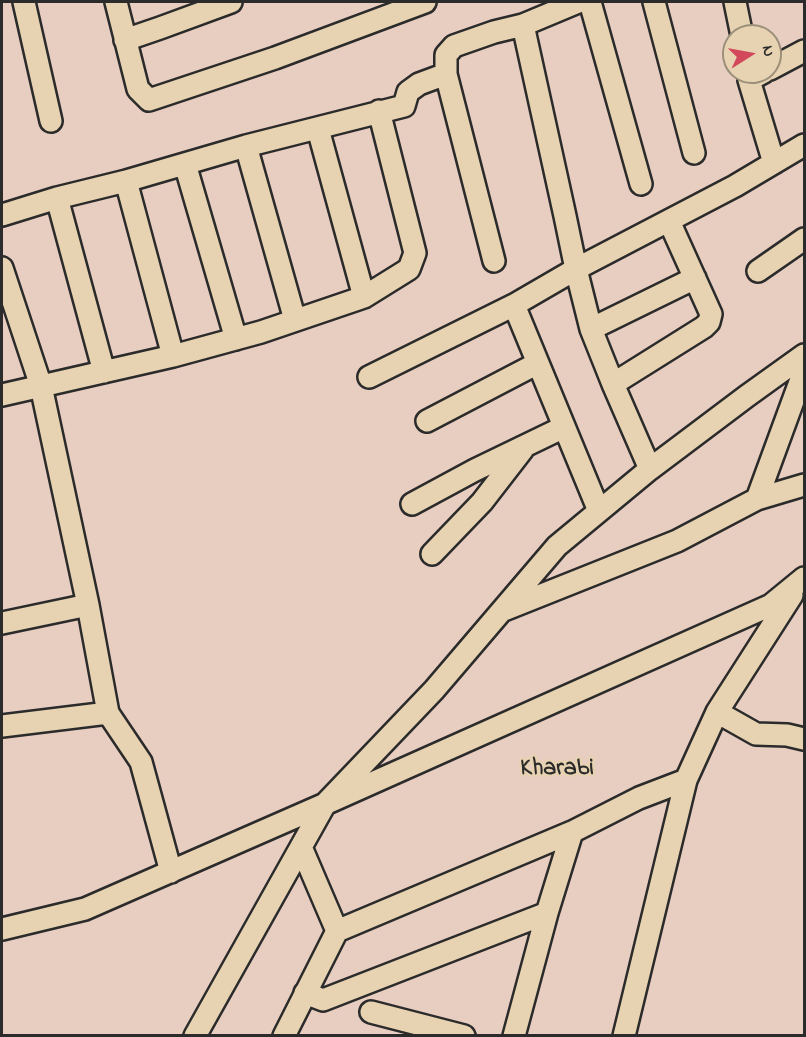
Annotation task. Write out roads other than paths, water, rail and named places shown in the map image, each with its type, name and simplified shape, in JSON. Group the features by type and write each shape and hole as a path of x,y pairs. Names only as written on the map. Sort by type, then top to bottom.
{"street":[{"path":"24,2 51,121"},
{"path":"116,2 138,89 149,100 275,58 373,11 425,2"},
{"path":"125,40 231,2"},
{"path":"494,261 446,74 446,55 454,46 494,32 523,26 578,2"},
{"path":"590,2 641,184"},
{"path":"654,2 694,153"},
{"path":"735,2 739,24"},
{"path":"523,26 591,329 650,469"},
{"path":"782,63 804,51"},
{"path":"2,215 246,146 404,106 408,92 419,84 446,74"},
{"path":"756,84 774,163"},
{"path":"2,395 173,356 236,339 364,297 409,269 415,253 379,111"},
{"path":"318,129 364,297"},
{"path":"369,378 514,305 576,269 735,186 804,145"},
{"path":"246,146 295,320"},
{"path":"185,164 236,339"},
{"path":"126,181 173,356"},
{"path":"57,198 104,372"},
{"path":"613,384 709,322 711,314 669,221"},
{"path":"758,271 804,239"},
{"path":"2,268 41,386 88,605 108,713 141,762 171,872"},
{"path":"591,329 696,278"},
{"path":"514,305 599,511"},
{"path":"195,1035 326,804 434,690 557,546 650,469 804,355"},
{"path":"428,421 538,363"},
{"path":"757,499 804,371"},
{"path":"412,504 564,427"},
{"path":"432,554 482,502 525,447"},
{"path":"501,611 677,541 757,499 804,485"},
{"path":"624,1035 686,780 717,712 804,577"},
{"path":"2,929 85,909 326,804 771,605 804,577"},
{"path":"2,623 88,605"},
{"path":"717,712 756,734 787,735 804,739"},
{"path":"2,726 108,713"},
{"path":"284,1035 336,931 572,831 639,798 686,780"},
{"path":"514,1035 572,831"},
{"path":"301,847 336,931"},
{"path":"305,993 323,1000 547,913"},
{"path":"371,1012 464,1035"}],"district":[{"name":"Kharabi","path":"557,770"}]}
